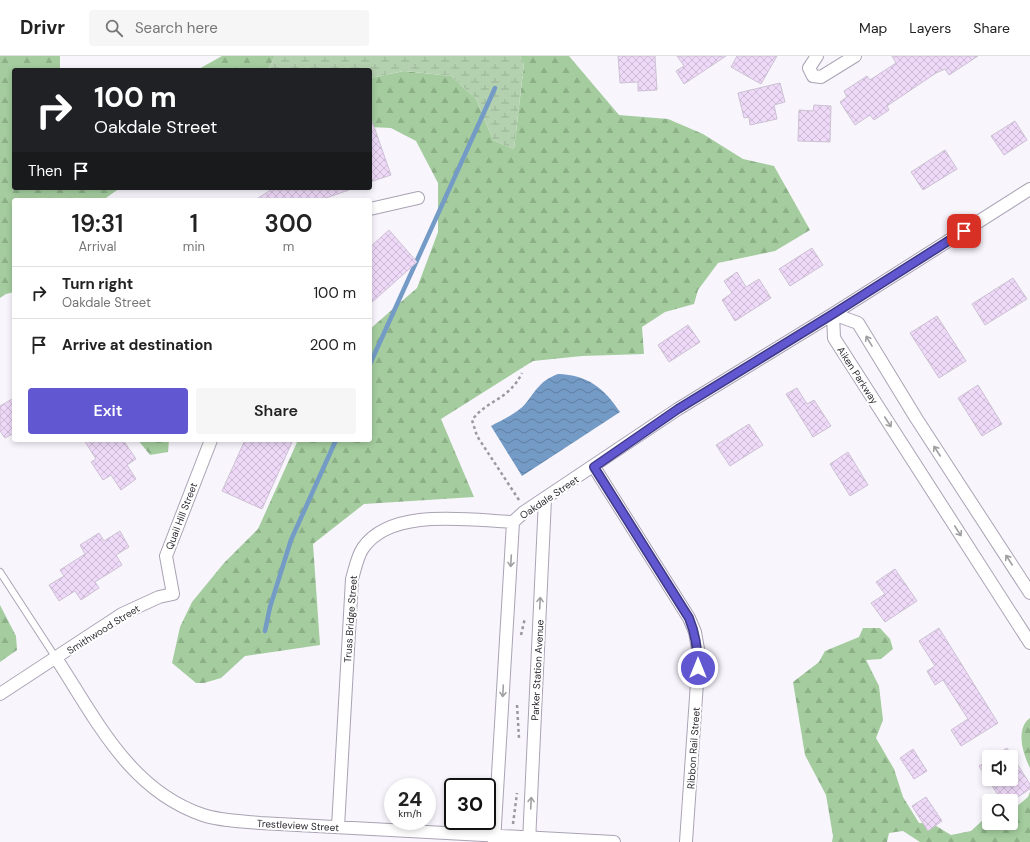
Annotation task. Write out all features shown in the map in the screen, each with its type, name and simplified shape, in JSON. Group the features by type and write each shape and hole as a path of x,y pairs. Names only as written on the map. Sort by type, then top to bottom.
{"street":[{"path":"817,56 809,68 813,76 821,77 855,56"},
{"name":"Oakdale Street","path":"513,522 678,409 833,314 1030,189"},
{"path":"372,209 418,198"},
{"path":"833,314 858,323 916,418 1030,593"},
{"name":"Aiken Parkway","path":"833,314 834,338 1030,643"},
{"name":"Quail Hill Street","path":"173,594 166,556 210,442"},
{"name":"Ribbon Rail Street","path":"594,467 675,594 695,632 698,649 698,668 686,842"},
{"name":"Parker Station Avenue","path":"529,840 545,499"},
{"name":"Truss Bridge Street","path":"338,827 352,579 356,561 363,548 383,529 406,521 456,520 513,522"},
{"path":"494,839 513,522"},
{"name":"Smithwood Street","path":"0,694 142,604 159,597 173,594"},
{"name":"Trestleview Street","path":"56,658 126,764 146,783 166,797 203,815 231,820 494,839 614,842"}],"lane":[{"name":"Smithwood Street","path":"0,572 56,658"}],"path":[{"path":"519,502 477,436 472,420 477,413 512,390 516,386 522,373"},
{"path":"521,636 526,616"},
{"path":"516,704 520,743"},
{"path":"513,824 517,789"}],"green space":[{"path":"0,56 60,56 60,68 12,68 12,190 117,190 106,198 12,198 12,292 0,298"},
{"path":"222,56 275,56 269,68 201,68"},
{"path":"275,56 520,56 524,63 514,149 493,140 476,99 451,76 404,71 372,78 372,68 269,68"},
{"path":"520,56 569,56 619,115 668,119 703,134 743,159 774,166 810,230 775,251 718,263 698,290 694,304 665,312 642,327 644,354 582,356 533,361 441,419 474,497 364,504 313,544 320,645 245,656 221,678 204,683 196,683 172,663 180,627 192,602 224,563 258,529 297,442 372,442 372,327 417,288 438,232 438,183 416,141 391,128 372,127 372,78 404,71 451,76 476,99 493,140 514,149 524,64"},
{"path":"140,442 169,442 168,452 150,455"},
{"path":"0,605 16,636 17,650 0,662"},
{"path":"863,628 880,628 890,639 893,649 881,659 866,660 879,686 883,720 876,738 894,769 903,797 919,823 933,824 951,835 971,831 982,821 982,830 1018,830 1018,805 1028,797 1030,792 1030,842 920,842 903,831 889,833 887,842 832,842 833,836 826,795 805,755 793,682 819,662 825,651 859,637"},
{"path":"1030,718 1030,768 1023,749 1022,735 1025,723"}],"water":[{"path":"558,374 578,377 594,384 608,396 620,412 522,476 491,426 519,410 543,383"}],"building":[{"path":"618,56 655,56 657,90 638,91 638,82 620,83"},
{"path":"677,56 726,56 684,84 676,71 684,66"},
{"path":"737,56 777,56 761,84 731,67"},
{"path":"892,56 978,56 949,75 945,69 936,73 887,106 889,110 874,120 870,115 855,125 840,102 847,97 844,91 867,76 870,80 896,63"},
{"path":"780,83 785,102 774,105 777,119 750,125 749,117 744,118 738,93"},
{"path":"814,105 831,106 830,142 798,141 799,110 813,111"},
{"path":"372,121 391,175 372,181"},
{"path":"1015,121 1027,140 1004,155 991,136"},
{"path":"945,150 957,169 923,190 911,172"},
{"path":"271,190 349,190 326,198 258,198"},
{"path":"389,230 417,262 372,302 372,245"},
{"path":"812,248 823,265 790,286 779,269"},
{"path":"737,272 746,287 759,279 771,298 735,321 722,300 732,293 724,281"},
{"path":"1013,278 1027,299 985,325 972,304"},
{"path":"937,316 966,361 939,378 910,333"},
{"path":"688,325 700,342 669,362 658,345"},
{"path":"978,385 1002,424 982,436 958,398"},
{"path":"797,388 807,404 814,400 831,426 813,437 786,394"},
{"path":"12,399 12,434 5,438 0,431 0,406"},
{"path":"749,424 763,445 730,466 716,445"},
{"path":"85,442 124,442 136,459 127,465 136,479 121,490 111,475 103,480 91,462 96,459"},
{"path":"244,442 292,442 262,509 222,491"},
{"path":"848,452 868,485 850,496 830,464"},
{"path":"120,531 129,547 116,555 122,565 95,582 99,588 81,600 75,591 59,601 49,585 64,576 60,570 85,554 80,545 99,533 104,541"},
{"path":"895,569 917,601 885,622 871,603 885,594 876,582"},
{"path":"939,628 998,723 961,746 951,730 968,719 943,680 935,685 927,671 935,666 919,641"},
{"path":"913,749 927,771 914,779 900,758"},
{"path":"1018,765 1030,784 1030,789 1018,797 1018,794 997,794 992,786 1018,786"},
{"path":"926,797 942,821 928,831 912,806"}],"waterway":[{"path":"372,360 495,88"},
{"path":"265,631 270,607 291,540 335,442"}],"route":[{"path":"698,668 698,649 695,632 689,618 659,568 594,467 678,409 833,314 964,231"}]}
